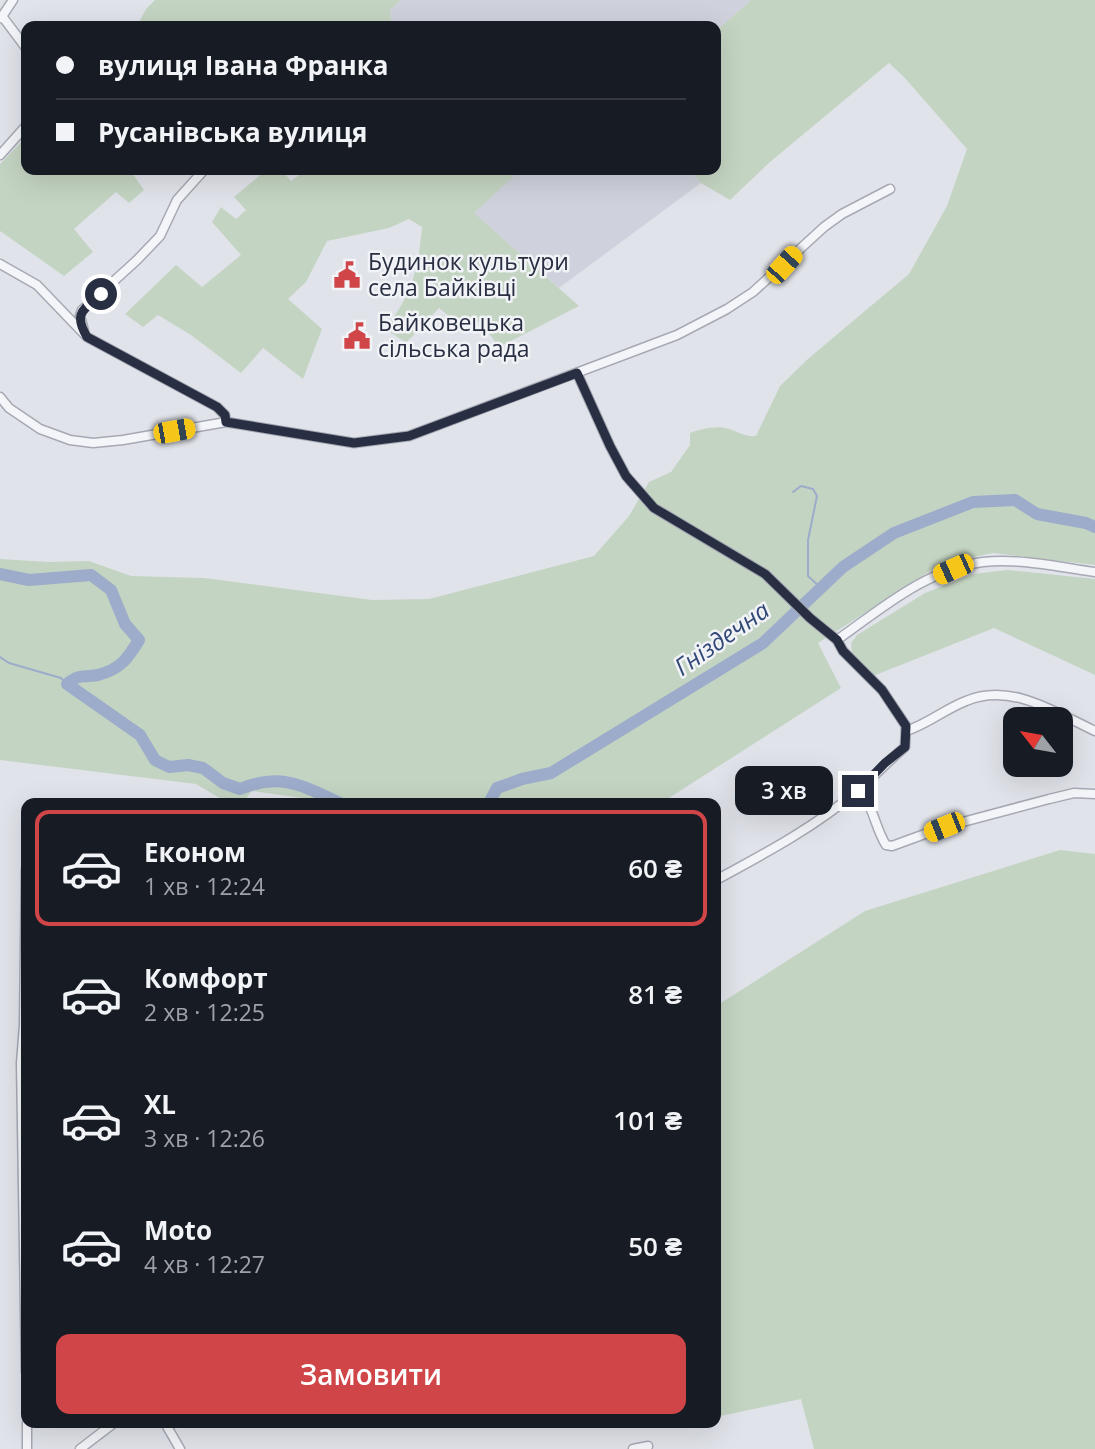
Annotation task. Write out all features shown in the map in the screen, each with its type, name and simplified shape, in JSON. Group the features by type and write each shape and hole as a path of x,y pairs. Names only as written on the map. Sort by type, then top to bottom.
{"street":[{"path":"13,0 1,17 21,42"},
{"path":"0,155 21,132"},
{"path":"87,337 80,325 82,310 160,236 177,200 200,175"},
{"path":"0,397 9,408 40,429 70,440 93,443 226,422 354,443 409,436 677,335 753,292 803,244 833,220 890,189"},
{"path":"0,264 37,285 87,337 217,407 225,415 226,422"},
{"path":"577,373 626,476 654,508 765,574 837,640 843,651 882,690 906,726 905,747 859,790 811,826 721,877"},
{"path":"837,640 915,586 953,569 983,562 1025,562 1095,572"},
{"path":"906,731 981,695 1014,696 1037,703 1095,731"},
{"path":"859,790 864,795 881,837 886,845 892,846 944,827 1049,799 1074,793 1095,794"},
{"path":"21,1054 21,1114"},
{"path":"27,1428 27,1449"},
{"path":"80,1449 107,1428"},
{"path":"168,1428 180,1449"},
{"path":"633,1449 648,1446"}],"shaded area":[{"path":"401,0 751,0 721,27 721,21 391,21 390,10"},
{"path":"694,175 701,183 559,288 473,213 513,176"}],"green space":[{"path":"155,0 401,0 390,10 391,21 140,21"},
{"path":"751,0 1095,0 1095,565 993,553 941,564 818,643 841,688 669,798 302,798 252,791 246,798 220,798 196,784 0,760 0,559 89,561 131,576 204,578 372,600 429,599 594,556 629,516 649,482 671,472 690,445 690,433 720,427 756,436 780,386 809,358 909,274 947,206 967,149 889,63 770,162 730,200 701,183 694,175 721,175 721,27"},
{"path":"21,142 21,175 134,175 144,190 129,203 116,192 74,229 93,252 64,276 0,231 0,164"},
{"path":"260,175 286,175 291,181 299,175 513,175 474,213 579,306 499,347 480,321 466,330 439,308 406,343 386,329 408,292 418,257 422,227 409,219 389,228 327,241 306,282 288,299 322,329 303,379 263,348 241,373 191,335 158,315 143,327 125,314 176,265 202,287 241,255 212,222 221,207 236,219 246,210 234,197"},
{"path":"1008,570 1095,579 1095,675 994,628 873,676 852,653 851,643 857,635 925,593 973,574"},
{"path":"1060,850 1095,854 1095,1449 814,1449 801,1399 721,1416 721,1003 865,911"}],"waterway":[{"path":"793,492 801,486 813,489 817,496 808,540 808,576 821,588"},
{"name":"Гніздечна","path":"492,798 497,788 551,773 763,643 843,567 894,533 973,502 1015,500 1037,514 1095,527"},
{"name":"Гніздечна","path":"0,574 29,580 91,575 111,590 125,624 139,640 113,670 79,677 67,684 140,735 155,760 169,767 188,765 203,768 223,783 240,789 280,781 328,798"},
{"path":"0,657 9,663 61,678 67,684"}],"place":[{"name":"Будинок культури села Байківці","path":"347,275"},
{"name":"Байковецька сільська рада","path":"357,336"}],"route":[{"path":"101,294 82,310 80,316 80,325 87,337 217,407 225,415 226,422 354,443 409,436 577,373 626,476 654,508 779,585 810,618 837,640 843,651 882,690 906,726 905,747 858,791"}]}
